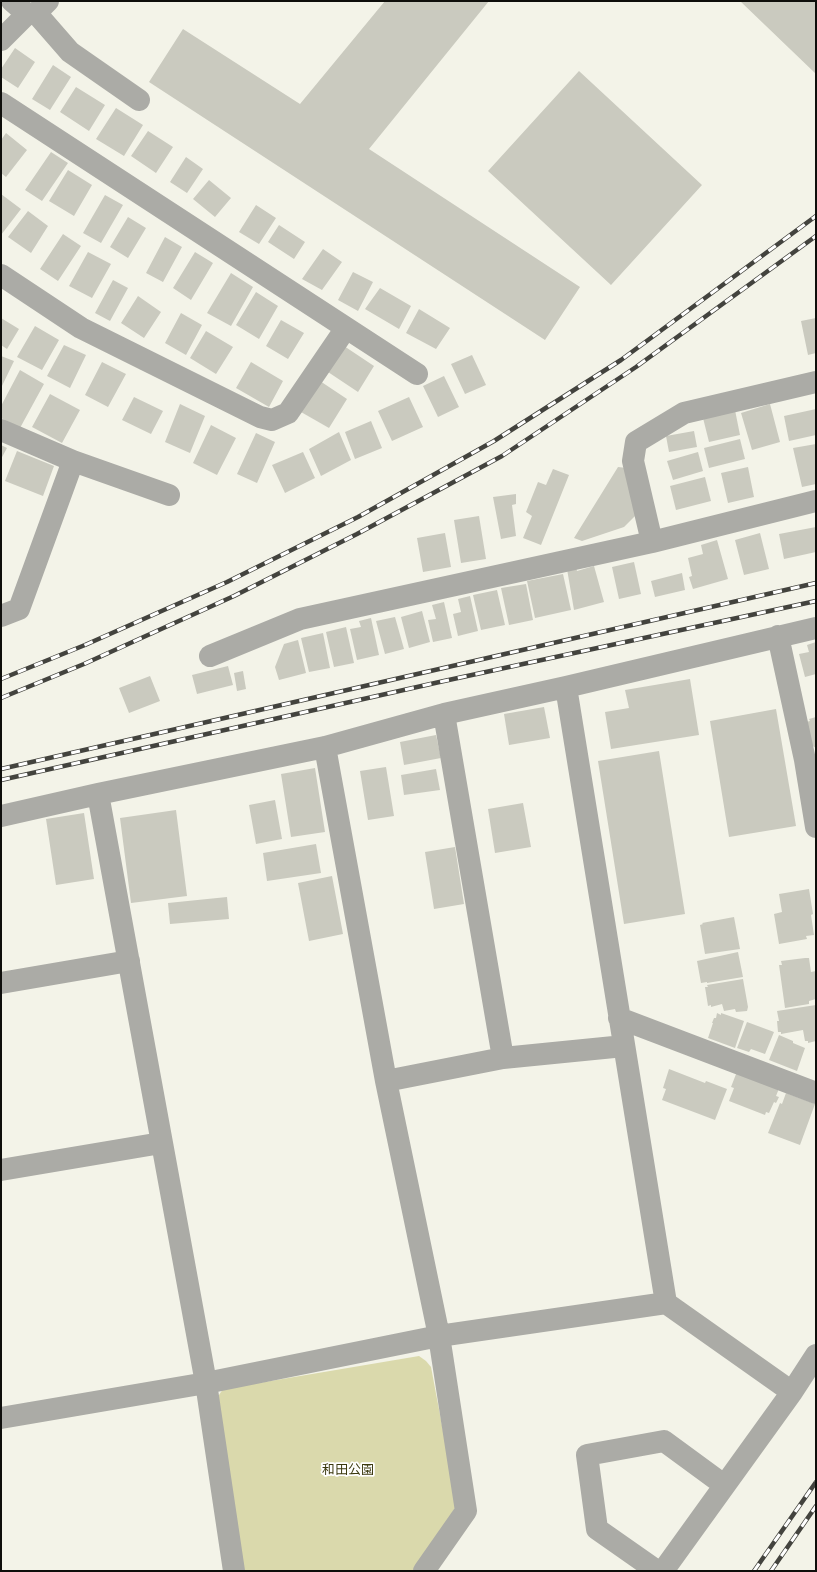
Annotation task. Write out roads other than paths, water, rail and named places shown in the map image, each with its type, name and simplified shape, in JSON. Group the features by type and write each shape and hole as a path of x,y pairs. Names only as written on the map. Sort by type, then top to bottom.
{"street":[{"path":"1,40 13,30 31,7 70,52 139,100"},
{"path":"1,103 418,374"},
{"path":"1,275 81,328 260,416 272,420 288,413 346,328"},
{"path":"652,542 633,461 636,442 684,413 816,382"},
{"path":"1,430 73,460 169,495"},
{"path":"1,616 19,609 73,460"},
{"path":"210,656 300,619 652,542 816,501"},
{"path":"1,816 98,794 325,747 444,714 566,688 816,628"},
{"path":"778,636 810,759 816,827"},
{"path":"566,688 666,1303"},
{"path":"444,714 503,1058"},
{"path":"325,747 386,1081 439,1336 466,1512 424,1571"},
{"path":"98,794 206,1383 234,1571"},
{"path":"1,983 128,961"},
{"path":"619,1018 816,1093"},
{"path":"386,1081 503,1058 624,1046"},
{"path":"1,1170 161,1143"},
{"path":"1,1418 206,1383 439,1336 666,1303 792,1392"},
{"path":"663,1571 792,1392 816,1355"},
{"path":"657,1571 597,1529 587,1455 664,1440 724,1485"}],"railway":[{"path":"1,679 85,645 227,582 358,517 494,441 621,360 816,216"},
{"path":"1,698 84,664 234,596 357,534 502,456 636,367 816,236"},
{"path":"1,769 816,583"},
{"path":"1,780 444,681 816,601"},
{"path":"754,1571 816,1482"},
{"path":"771,1571 816,1506"}],"park label":[{"name":"和田公園","path":"348,1470"}]}
